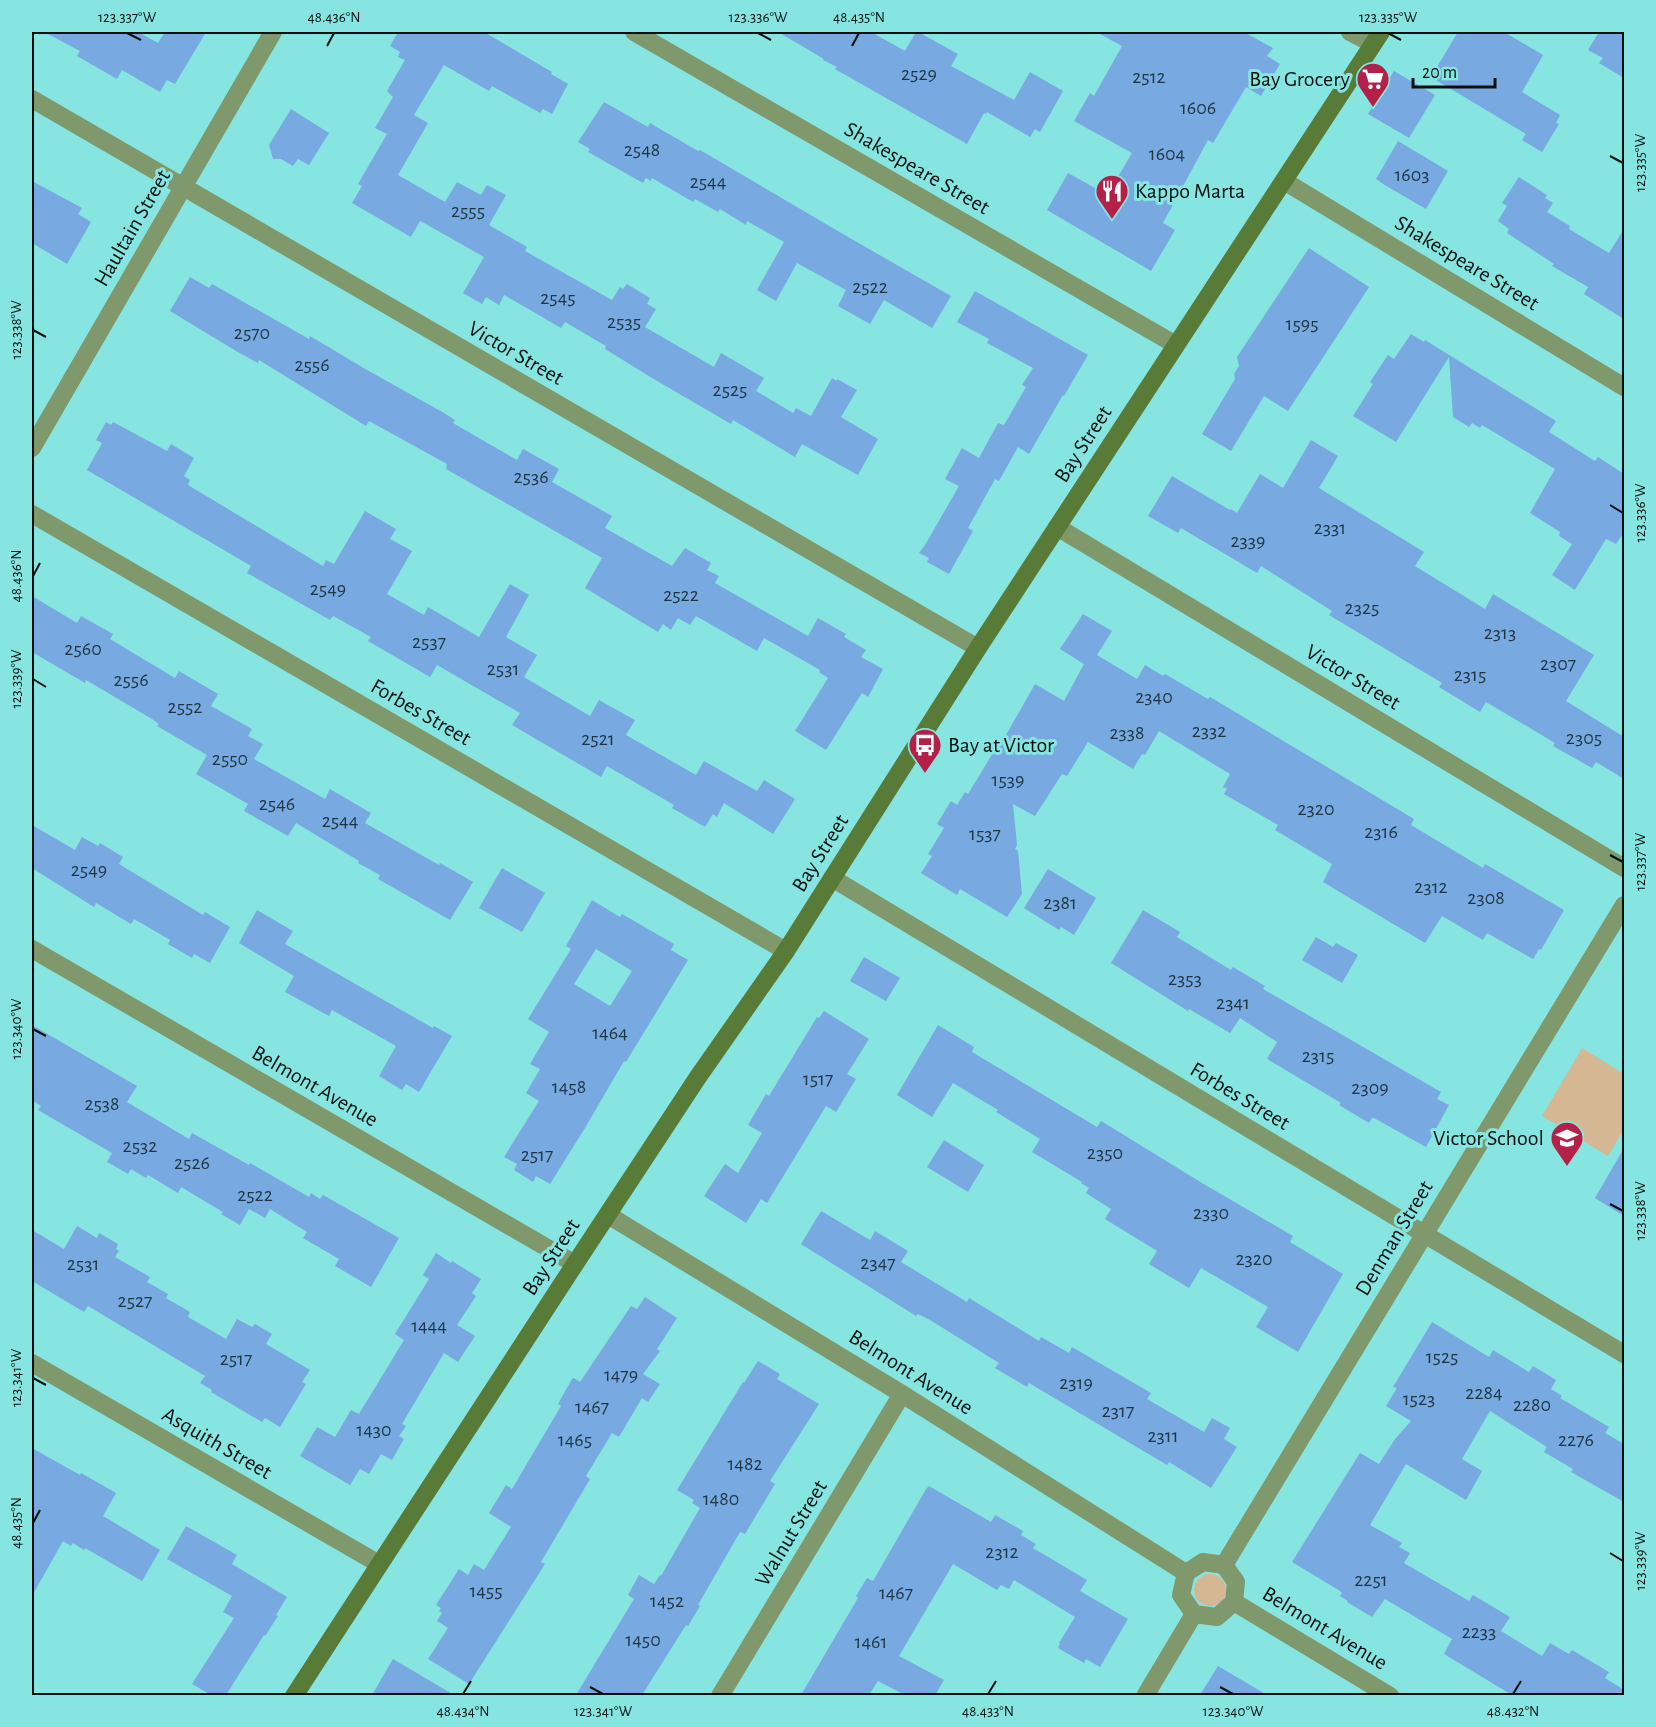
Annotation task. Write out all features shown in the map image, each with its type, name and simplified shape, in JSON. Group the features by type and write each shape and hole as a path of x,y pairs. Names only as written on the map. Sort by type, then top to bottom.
{"main road":[{"name":"Bay Street","path":"294,1695 698,1077 786,951 978,648 1377,38"}],"street":[{"name":"Haultain Street","path":"32,448 273,32"},
{"name":"Shakespeare Street","path":"634,32 1176,345"},
{"path":"1350,32 1377,38"},
{"name":"Victor Street","path":"32,99 978,648"},
{"name":"Shakespeare Street","path":"1284,181 1624,387"},
{"name":"Forbes Street","path":"32,514 786,951"},
{"name":"Victor Street","path":"1057,527 1624,868"},
{"name":"Forbes Street","path":"832,878 1624,1354"},
{"name":"Denman Street","path":"1224,1565 1624,905"},
{"name":"Belmont Avenue","path":"32,949 575,1264"},
{"name":"Belmont Avenue","path":"608,1215 902,1394 1186,1573"},
{"name":"Asquith Street","path":"32,1364 379,1564"},
{"name":"Walnut Street","path":"720,1695 902,1394"},
{"path":"1203,1562 1224,1565 1236,1582 1234,1602 1217,1617 1194,1614 1181,1595 1186,1573 1203,1562"},
{"name":"Belmont Avenue","path":"1234,1602 1390,1695"},
{"path":"1145,1695 1194,1614"}],"shaded area":[{"path":"1582,1048 1624,1074 1624,1129 1608,1156 1542,1116"},
{"path":"1210,1574 1221,1579 1226,1590 1221,1601 1210,1606 1199,1601 1194,1590 1199,1579"}],"building":[{"path":"44,32 138,32 158,43 165,32 206,32 175,84 167,80 160,92 122,70 117,79 77,56 80,51"},
{"path":"398,32 484,32 568,84 552,114 543,109 540,113 492,86 489,91 444,65 414,115 428,123 398,175 445,202 457,182 481,195 487,185 506,195 489,225 527,247 525,251 612,300 620,287 623,289 627,284 650,298 647,304 656,309 645,327 714,367 721,353 764,378 756,391 793,413 796,408 811,416 832,378 857,390 841,417 878,439 858,475 802,444 795,457 733,420 731,424 652,378 605,349 606,346 565,322 561,328 504,295 499,305 486,297 482,304 463,293 484,257 420,221 411,237 352,203 362,186 358,184 387,134 375,128 393,97 387,91 405,60 398,57 400,52 390,46"},
{"path":"778,32 871,32 905,51 918,32 958,54 951,66 1014,100 1030,72 1063,91 1040,132 1035,129 1030,137 987,112 984,113 967,144 835,69 837,67"},
{"path":"1096,32 1244,32 1273,48 1267,56 1280,64 1261,96 1246,87 1213,143 1208,140 1163,223 1175,230 1151,271 1047,210 1068,173 1095,188 1097,185 1109,192 1132,153 1074,121 1090,93 1094,96 1122,46"},
{"path":"1458,32 1504,32 1543,55 1522,92 1560,115 1556,123 1559,124 1542,152 1522,140 1526,134 1431,77"},
{"path":"1599,32 1624,32 1624,78 1599,63 1603,58 1588,50"},
{"path":"1394,71 1435,95 1409,138 1368,114"},
{"path":"604,102 648,127 650,123 698,151 700,150 951,296 932,328 884,300 870,324 838,306 846,290 797,263 776,301 757,290 784,242 747,221 746,225 720,209 718,212 695,199 693,202 652,178 651,181 646,178 643,183 588,152 590,149 578,142"},
{"path":"291,109 329,133 309,165 298,159 293,166 281,159 273,159 269,145"},
{"path":"1398,141 1448,171 1426,209 1376,179"},
{"path":"1519,177 1547,195 1545,198 1553,203 1547,212 1570,226 1569,229 1609,253 1624,229 1624,319 1584,294 1588,287 1552,266 1554,264 1507,233 1509,229 1498,221 1507,206 1502,203"},
{"path":"32,181 82,208 78,214 91,222 67,264 32,243"},
{"path":"1309,248 1369,287 1288,411 1264,396 1231,451 1202,434 1235,379 1234,374 1239,366 1237,357"},
{"path":"190,277 209,288 212,284 309,339 310,336 444,413 455,420 453,423 517,460 523,449 559,469 552,482 612,516 605,528 672,566 685,548 711,563 707,570 719,576 715,583 808,636 818,618 846,634 844,637 866,650 861,657 883,669 868,697 862,693 826,750 795,731 828,678 819,672 820,670 764,638 757,651 696,616 690,625 678,618 671,630 663,624 658,632 585,588 602,558 446,469 447,464 369,421 366,426 259,360 258,363 236,351 170,311"},
{"path":"975,291 1088,355 1029,454 1018,447 999,481 995,479 968,528 973,531 949,574 927,562 929,558 919,553 959,486 945,479 962,448 979,458 998,423 1004,425 1026,387 1022,385 1033,368 987,343 989,339 957,322"},
{"path":"1411,334 1424,342 1425,340 1556,421 1549,432 1595,461 1598,457 1624,474 1624,532 1616,544 1606,539 1575,590 1552,575 1572,544 1559,536 1560,532 1530,513 1555,469 1482,425 1480,428 1472,423 1469,427 1453,417 1449,357 1396,442 1353,416 1373,384 1370,382 1388,355 1394,359"},
{"path":"106,422 111,425 113,422 167,451 171,444 194,458 184,476 190,480 188,485 323,566 326,560 334,564 365,511 396,529 390,539 412,551 387,594 424,615 428,607 479,637 510,584 529,595 506,637 537,655 524,677 590,716 599,700 635,720 626,735 696,775 704,761 757,791 764,780 795,799 773,834 724,803 717,817 713,814 705,827 672,808 674,805 607,766 601,777 512,725 520,713 437,665 430,677 368,641 371,637 333,616 330,620 247,573 251,566 87,470 102,443 96,440"},
{"path":"1311,440 1338,456 1319,488 1424,552 1415,566 1485,609 1493,594 1594,655 1566,701 1624,737 1624,779 1596,762 1592,768 1553,746 1555,743 1486,702 1480,712 1439,687 1442,683 1329,615 1332,611 1261,566 1257,573 1181,528 1178,533 1148,516 1172,476 1237,513 1260,474 1283,488"},
{"path":"32,596 77,623 81,616 113,634 110,639 175,678 179,671 218,694 211,706 252,729 248,736 263,744 254,759 325,799 330,789 371,813 365,823 473,882 450,920 378,879 380,875 296,823 288,836 244,811 248,804 196,774 207,755 86,680 85,683 32,652"},
{"path":"1083,614 1112,631 1097,655 1137,679 1145,665 1208,699 1210,697 1414,819 1411,825 1483,868 1485,864 1564,910 1541,950 1539,949 1533,959 1487,933 1483,940 1442,916 1425,943 1323,882 1332,864 1275,830 1278,825 1224,794 1227,789 1223,787 1230,774 1159,731 1145,755 1142,754 1133,769 1088,742 1067,776 1062,774 1035,816 1013,804 1017,845 1015,849 1018,851 1022,894 1007,917 960,889 957,895 921,873 932,856 928,854 944,828 937,824 951,801 957,805 965,792 968,794 996,748 998,749 1035,684 1064,701 1084,664 1060,649"},
{"path":"32,825 75,850 82,837 98,846 100,843 123,857 119,864 203,915 205,912 230,927 210,963 194,954 192,958 168,944 170,940 134,919 131,924 96,903 94,907 32,868"},
{"path":"502,868 545,893 522,932 479,908"},
{"path":"1048,869 1096,898 1074,935 1061,927 1059,930 1024,908"},
{"path":"592,900 620,917 622,914 674,944 671,950 688,960 550,1184 536,1176 533,1182 514,1170 517,1164 504,1157 539,1101 526,1093 540,1069 530,1064 549,1032 528,1019 571,949 566,946","holes":["596,949 632,971 610,1006 574,984"]},
{"path":"257,910 293,931 285,944 433,1028 434,1026 452,1036 419,1092 406,1084 402,1090 379,1076 396,1046 332,1010 329,1016 285,992 294,976 239,943"},
{"path":"1143,910 1180,932 1177,937 1231,970 1233,967 1265,986 1263,989 1441,1092 1437,1099 1449,1105 1426,1147 1374,1118 1369,1123 1339,1105 1341,1103 1267,1059 1277,1042 1240,1018 1230,1033 1189,1009 1188,1011 1111,963"},
{"path":"1316,937 1333,947 1336,943 1358,955 1342,983 1302,960"},
{"path":"864,957 900,978 886,1001 850,981"},
{"path":"824,1011 869,1039 847,1074 856,1079 836,1112 826,1106 767,1203 761,1199 746,1223 704,1196 725,1164 738,1173 762,1133 748,1125 766,1094 769,1096 817,1017 819,1018"},
{"path":"32,1025 137,1086 127,1102 189,1139 192,1133 309,1197 311,1193 320,1199 323,1195 399,1238 371,1287 335,1266 339,1259 303,1238 307,1232 270,1209 265,1218 249,1209 240,1225 181,1187 178,1193 148,1175 146,1178 131,1169 128,1174 107,1162 112,1153 38,1110 41,1106 32,1100"},
{"path":"938,1025 974,1047 972,1052 1097,1127 1101,1121 1293,1236 1290,1242 1343,1274 1298,1352 1256,1327 1268,1307 1201,1268 1189,1288 1149,1264 1157,1251 1105,1219 1111,1209 1086,1193 1089,1188 1082,1182 1032,1152 1040,1139 996,1112 998,1110 953,1083 932,1117 897,1095"},
{"path":"944,1140 984,1165 968,1192 927,1167"},
{"path":"1624,1148 1624,1216 1595,1198"},
{"path":"821,1211 870,1240 875,1231 908,1251 901,1262 967,1302 969,1298 1039,1341 1041,1337 1069,1353 1072,1347 1151,1393 1147,1399 1204,1432 1212,1418 1230,1428 1224,1439 1237,1447 1211,1488 1169,1462 1167,1465 1029,1383 1027,1387 995,1368 999,1363 930,1320 918,1314 916,1316 801,1244"},
{"path":"77,1226 97,1238 99,1233 118,1244 116,1249 119,1251 115,1257 150,1277 147,1282 168,1294 166,1298 190,1312 188,1317 226,1339 237,1319 252,1327 255,1324 272,1334 266,1344 310,1370 302,1382 306,1384 280,1427 265,1418 262,1422 211,1392 212,1390 200,1383 205,1376 88,1306 84,1312 32,1281 32,1230 64,1249"},
{"path":"436,1253 481,1279 472,1293 476,1296 457,1325 475,1336 458,1362 444,1353 402,1424 406,1426 399,1436 404,1439 392,1460 381,1454 369,1474 360,1469 350,1485 300,1456 317,1427 335,1437 351,1410 359,1414 404,1340 395,1334 429,1279 423,1275"},
{"path":"645,1297 677,1318 657,1349 660,1351 643,1374 660,1384 648,1402 642,1398 619,1437 612,1433 586,1476 590,1479 541,1562 545,1564 469,1684 428,1659 448,1628 437,1621 442,1613 439,1611 441,1608 436,1605 459,1569 468,1575 474,1564 484,1570 511,1527 489,1513 506,1485 512,1489 561,1406 558,1404 572,1379 580,1382 631,1306 637,1309"},
{"path":"1432,1322 1489,1357 1493,1350 1529,1372 1533,1366 1556,1380 1551,1389 1562,1396 1560,1398 1609,1427 1605,1433 1624,1444 1624,1502 1571,1472 1573,1469 1544,1452 1547,1447 1490,1411 1462,1459 1482,1471 1466,1500 1406,1464 1370,1525 1402,1543 1399,1547 1410,1553 1404,1563 1469,1601 1473,1595 1510,1617 1501,1631 1542,1656 1550,1643 1569,1654 1572,1650 1609,1672 1605,1678 1624,1690 1624,1695 1512,1695 1444,1654 1452,1639 1385,1599 1372,1617 1347,1602 1340,1596 1342,1593 1340,1591 1292,1562 1360,1453 1379,1464 1395,1439 1411,1421 1386,1406 1397,1388 1393,1387"},
{"path":"758,1361 780,1374 777,1379 819,1404 770,1481 775,1484 745,1534 740,1532 688,1626 686,1625 642,1695 576,1695 634,1599 628,1595 639,1575 654,1584 661,1576 700,1508 692,1503 694,1500 677,1490"},
{"path":"32,1448 116,1493 103,1516 160,1550 142,1581 85,1548 84,1550 73,1543 71,1546 63,1541 32,1596"},
{"path":"929,1486 991,1522 995,1515 1023,1531 1021,1535 1036,1544 1033,1548 1087,1580 1080,1591 1128,1619 1100,1667 1086,1659 1084,1663 1058,1648 1075,1617 1014,1580 1009,1589 1001,1585 997,1590 953,1564 899,1656 944,1680 935,1695 905,1695 878,1681 869,1695 801,1695 858,1598 856,1596 867,1578 873,1581"},
{"path":"186,1526 237,1555 232,1564 287,1597 276,1615 278,1616 226,1695 211,1695 192,1684 234,1618 223,1612 232,1596 167,1559"},
{"path":"393,1659 454,1695 372,1695"},
{"path":"1218,1666 1267,1695 1200,1695"}],"place":[{"name":"Bay Grocery","path":"1373,108"},
{"name":"Kappo Marta","path":"1112,220"},
{"name":"Bay at Victor","path":"925,774"},
{"name":"Victor School","path":"1567,1167"}]}
